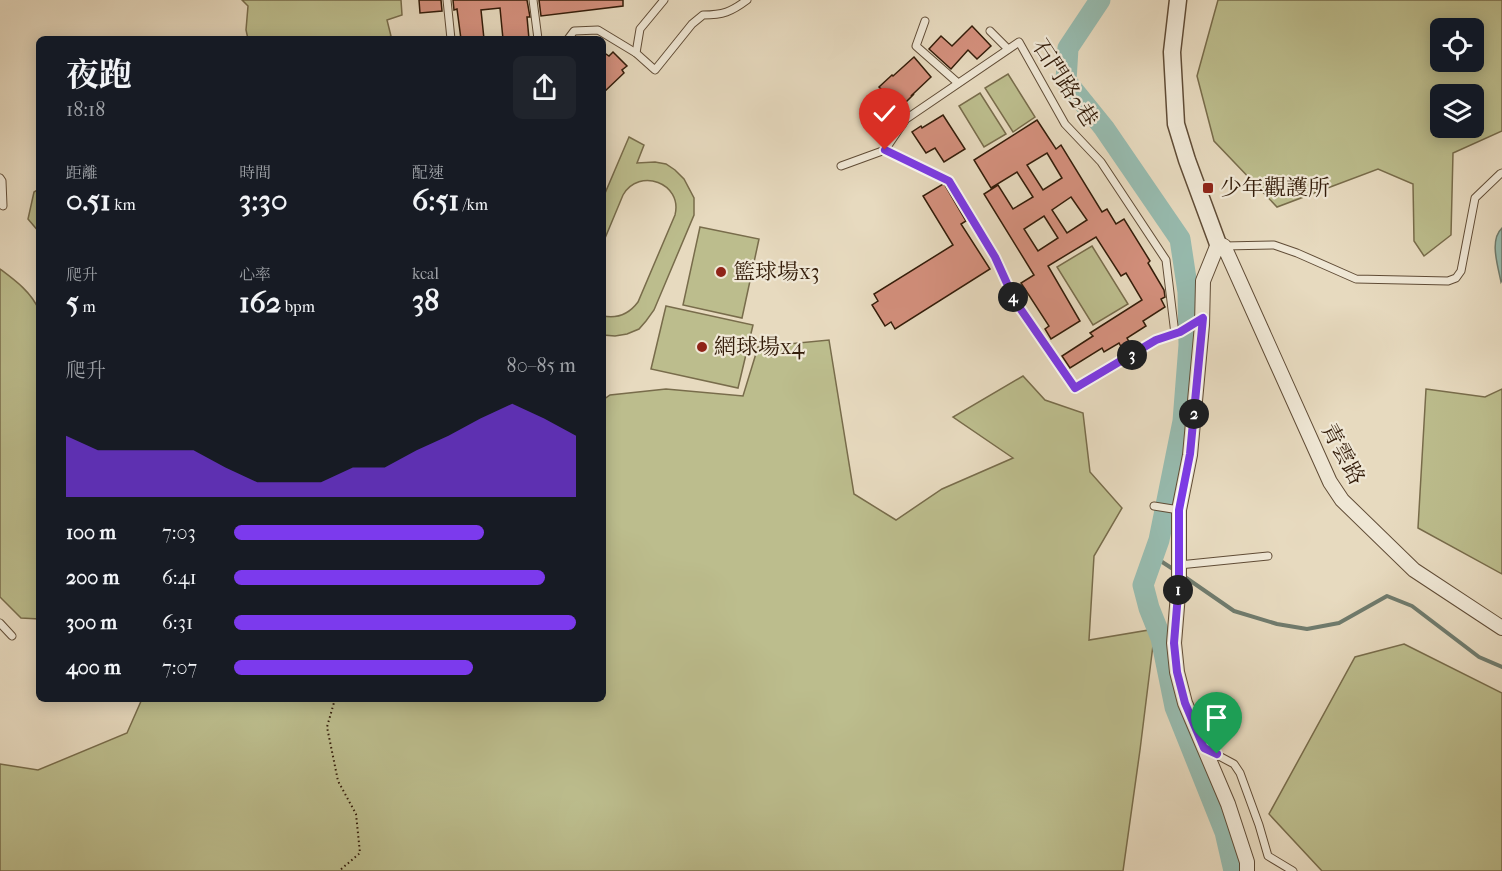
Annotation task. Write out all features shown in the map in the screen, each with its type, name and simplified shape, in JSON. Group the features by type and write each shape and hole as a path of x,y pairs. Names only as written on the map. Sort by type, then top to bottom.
{"street":[{"path":"1178,0 1172,52 1176,124 1186,160 1221,245 1203,281 1203,318 1190,454 1179,510 1179,582 1174,643 1177,672 1185,703 1228,804 1247,862 1247,871"},
{"name":"青雲路","path":"1221,245 1330,482 1342,500 1414,570 1502,628"}],"lane":[{"path":"447,0 451,36"},
{"path":"533,0 538,36"},
{"path":"636,53 640,29 664,0"},
{"path":"570,36 574,31 598,30 636,53 655,70 692,24 703,15 716,15 734,10 747,0"},
{"path":"925,21 916,46 958,83"},
{"path":"990,31 1008,49"},
{"name":"石門路2巷","path":"885,150 906,119 1018,42 1065,124 1101,162 1166,260 1178,333"},
{"path":"880,104 902,125"},
{"path":"842,166 885,150 949,181 995,257 1015,301 1075,388 1156,340 1178,333 1203,318"},
{"path":"1221,245 1274,244 1356,279 1448,281 1456,278 1461,271 1476,198 1502,173"},
{"path":"0,178 3,206"},
{"path":"1154,506 1179,510"},
{"path":"1179,565 1268,556"},
{"path":"0,623 12,636"},
{"path":"1204,748 1234,764 1240,773 1269,856 1293,871"}],"path":[{"path":"334,702 327,727 338,781 356,814 360,853 339,871"}],"green space":[{"path":"242,0 401,0 402,15 387,20 391,36 247,36 248,6"},
{"path":"1218,0 1502,0 1502,131 1453,153 1451,235 1424,256 1414,241 1413,184 1378,169 1277,207 1214,141 1197,76"},
{"path":"1008,74 1035,117 1013,132 985,88"},
{"path":"980,93 1006,134 984,147 959,106"},
{"path":"629,137 644,145 637,163 666,164 684,179 694,198 694,215 654,310 639,329 615,336 606,335 606,316 623,315 638,302 675,215 676,204 672,194 658,182 639,182 623,195 606,236 606,191"},
{"path":"36,191 36,228 28,219"},
{"name":"籃球場x3","path":"700,227 759,239 742,318 683,305"},
{"path":"1092,246 1128,304 1093,325 1057,267"},
{"path":"0,269 17,282 36,304 36,619 21,618 0,597"},
{"name":"網球場x4","path":"666,306 753,325 738,388 651,369"},
{"path":"829,340 854,494 896,520 942,489 1013,458 953,417 1023,376 1045,400 1083,413 1090,472 1122,508 1094,556 1089,640 1155,629 1123,871 0,871 0,764 38,770 127,733 141,702 606,702 606,398 610,395 666,389 743,396 758,347"},
{"path":"1426,389 1485,397 1502,389 1502,574 1418,528"},
{"path":"1404,644 1502,693 1502,871 1322,871 1269,814 1355,657"}],"water":[{"path":"1502,228 1501,282 1495,246 1498,233"}],"building":[{"path":"419,0 441,0 442,11 420,13"},
{"path":"453,0 527,0 530,17 527,17 529,36 503,36 500,8 481,10 484,36 461,36 457,9 454,10"},
{"path":"539,0 623,0 623,6 541,16"},
{"path":"972,26 991,46 977,59 968,50 951,69 929,49 941,36 952,46"},
{"path":"613,52 627,66 622,70 624,73 606,90 606,54 609,56"},
{"path":"914,57 931,77 900,108 879,87"},
{"path":"943,115 965,149 944,162 935,148 926,153 912,132"},
{"path":"1037,120 1056,149 1061,145 1102,212 1107,209 1116,224 1124,219 1150,261 1148,263 1164,290 1165,297 1161,299 1165,307 1143,321 1146,326 1127,338 1132,347 1124,352 1119,343 1104,352 1102,348 1070,368 1062,356 1093,336 1090,333 1142,300 1126,273 1121,276 1096,237 1048,266 1080,321 1051,339 1045,329 1049,326 1021,283 1034,275 984,194 998,185 1013,209 1033,197 1017,172 991,188 974,160","holes":["1047,153 1062,178 1043,190 1027,165","1071,197 1087,220 1067,233 1052,210","1044,216 1058,238 1038,251 1024,229"]},
{"path":"943,184 966,221 961,224 990,269 895,329 891,322 885,326 872,305 878,301 874,294 953,245 923,196"}],"waterway":[{"path":"1100,0 1068,48 1066,81 1104,128 1180,239 1188,292 1189,345 1183,421 1159,540 1143,585 1161,638 1175,707 1225,832 1234,871"},
{"path":"1153,556 1176,571"},
{"path":"1182,575 1234,611 1277,624 1307,629 1339,623 1387,596 1412,606 1479,657 1502,667"}],"place":[{"name":"少年觀護所","path":"1208,188"},
{"name":"籃球場x3","path":"721,272"},
{"name":"網球場x4","path":"702,347"}],"route":[{"path":"885,150 949,181 995,257 1015,301 1075,388 1156,340 1180,332 1203,318 1190,454 1179,510 1179,582 1174,643 1177,672 1185,703 1204,748 1217,754"}]}
